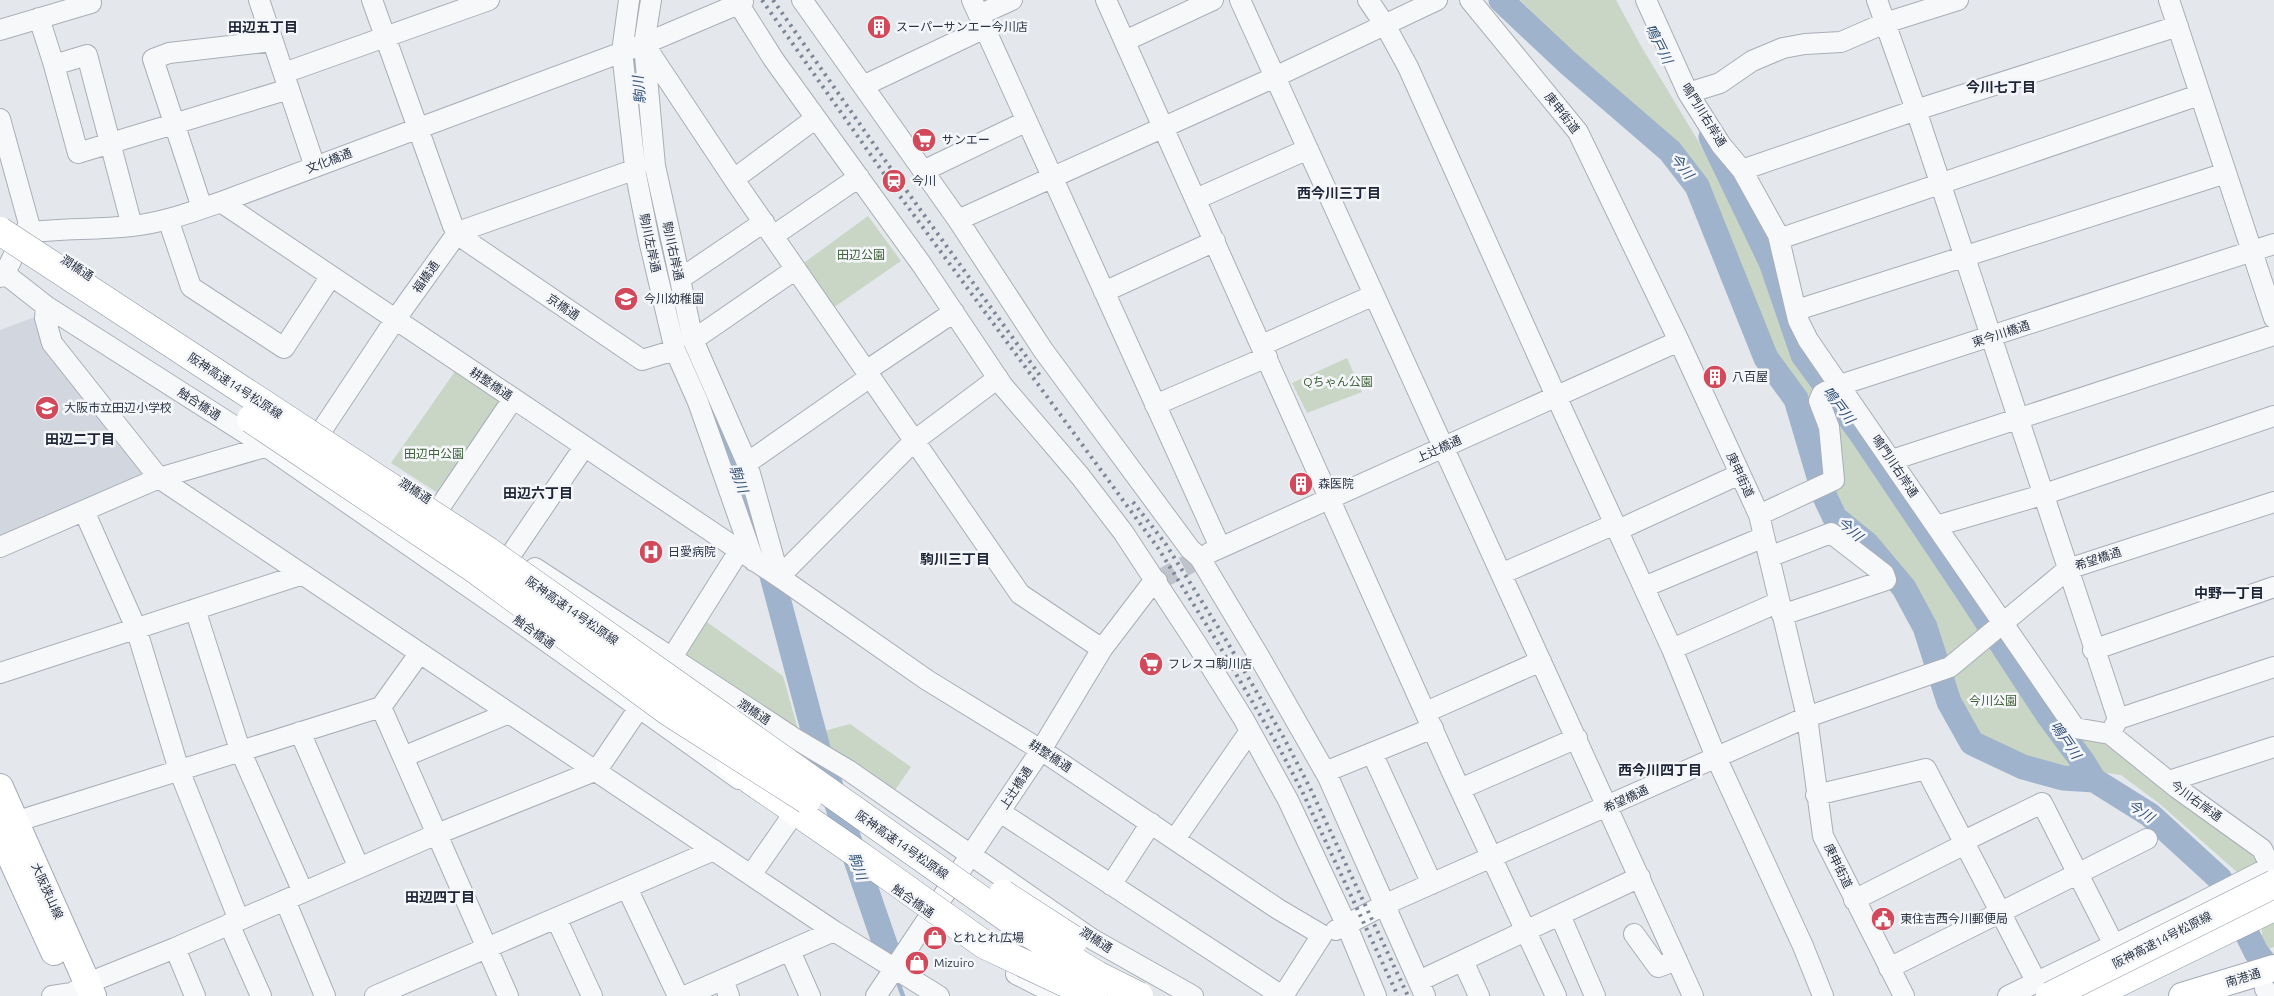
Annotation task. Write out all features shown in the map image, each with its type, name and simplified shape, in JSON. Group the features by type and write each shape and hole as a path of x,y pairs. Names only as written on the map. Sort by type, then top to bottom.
{"highway":[{"name":"阪神高速14号松原線","path":"12,232 488,551 1027,932 1097,975 1139,996"},
{"name":"阪神高速14号松原線","path":"1,269 168,362 476,570 669,712 871,841 1045,962 1105,996"},
{"path":"669,712 749,778 985,945 1094,996"},
{"path":"817,785 899,824 1162,996"},
{"name":"阪神高速14号松原線","path":"2043,989 2273,872"},
{"name":"阪神高速14号松原線","path":"2091,996 2274,907"}],"main road":[{"name":"大阪狭山線","path":"0,787 5,827 76,993"},
{"name":"南港通","path":"2182,996 2266,985"}],"street":[{"path":"259,0 315,167"},
{"path":"372,0 453,226 458,232 636,169"},
{"path":"39,18 78,153 174,123 286,81 384,37 489,0"},
{"name":"駒川左岸通","path":"628,0 634,48 636,169 649,240 675,350 698,402 751,560"},
{"name":"駒川右岸通","path":"651,0 634,48 655,166 694,340 747,463 778,577"},
{"path":"802,0 958,220 1043,350 1190,549 1200,558 1325,772 1386,904 1422,989 1462,961 1640,877"},
{"path":"863,86 979,14 1012,0"},
{"path":"1106,0 1460,789 1556,996"},
{"path":"1125,41 1213,0"},
{"path":"1240,0 1693,996"},
{"path":"1368,0 1385,25 1408,67 1672,648 1716,757 1803,946 1823,996"},
{"path":"958,220 1275,77 1437,0"},
{"name":"庚申街道","path":"1470,0 1578,132 1679,340 1758,515 1807,717 1823,836 1904,996"},
{"name":"鳴門川右岸通","path":"1646,0 1688,93 1721,145 1742,170 1779,240 1798,320 1832,389 1892,460 1936,526 1994,628 2075,728 2114,726"},
{"path":"1877,0 1916,110 2068,569 2114,726 2274,666"},
{"path":"1688,93 1720,83 1752,61 1783,48 1805,44 1841,42 1885,23 1958,0"},
{"path":"2169,0 2274,318"},
{"path":"739,2 774,60 954,312 998,378 1080,476 1123,532 1156,581 1250,730 1288,800 1347,926 1376,996"},
{"name":"文化橋通","path":"12,232 132,226 168,219 315,167 634,48 739,2"},
{"path":"0,30 90,3"},
{"path":"979,14 1220,547"},
{"path":"1742,170 1916,110 2178,26"},
{"path":"211,205 174,123 153,58 169,53 273,41"},
{"path":"634,48 734,179 1020,594 1102,649"},
{"path":"54,65 88,56 132,226"},
{"path":"1779,240 2200,95"},
{"path":"734,179 816,118"},
{"path":"0,119 29,224 12,232 1,269"},
{"path":"923,171 1027,121"},
{"path":"1196,199 1308,149"},
{"path":"1797,310 2226,173"},
{"path":"680,279 858,177"},
{"name":"耕整橋通","path":"211,205 331,276 778,577 927,680 1041,750 1278,909 1322,935"},
{"name":"潤橋通","path":"0,218 12,232 322,430 672,659 830,759 1092,939 1193,996"},
{"path":"168,219 191,287 284,348 331,276"},
{"name":"福橋通","path":"322,430 395,320 458,232"},
{"name":"京橋通","path":"458,232 464,239 642,360 675,350"},
{"path":"1104,292 1215,240"},
{"name":"東今川橋通","path":"1832,389 2274,244"},
{"name":"触合橋通","path":"1,269 46,306 267,447 516,619 1013,972 1059,996"},
{"path":"694,340 796,269"},
{"path":"1155,405 1374,295"},
{"path":"46,306 44,318 52,343 159,478 300,575 596,770 834,931 892,975 913,996"},
{"path":"747,463 954,312"},
{"path":"1892,460 2274,335"},
{"name":"上辻橋通","path":"1200,558 1220,547 1679,340"},
{"path":"778,577 914,441 998,378"},
{"path":"1758,515 1834,480 1829,427 1819,401 1832,389"},
{"path":"440,507 513,399"},
{"path":"1936,526 2042,495 2274,416"},
{"path":"0,547 159,478 322,430"},
{"path":"512,553 584,447"},
{"path":"1501,574 1740,474"},
{"name":"希望橋通","path":"1322,935 1347,926 1386,904 1807,717 1942,670 2068,569 2274,502"},
{"path":"84,511 136,628 179,770 261,996"},
{"path":"1672,648 1781,609 1886,580 1884,574 1831,533 1769,557"},
{"path":"1644,587 1764,537"},
{"path":"76,993 174,948 437,834 596,770 672,659 751,560"},
{"path":"0,673 300,575"},
{"name":"上辻橋通","path":"876,996 892,975 930,913 972,855 1041,750 1102,649 1150,586 1156,581"},
{"path":"2093,650 2274,587"},
{"path":"195,609 240,750 303,892"},
{"path":"5,827 240,750 381,707 419,654"},
{"path":"1325,772 1372,753 1429,720 1541,661"},
{"path":"381,707 508,996"},
{"path":"403,757 509,714"},
{"name":"今川右岸通","path":"2114,726 2169,781 2262,848 2273,872"},
{"path":"1175,839 1250,730"},
{"path":"300,732 359,868"},
{"path":"1460,789 1577,738"},
{"path":"2169,781 2274,747"},
{"path":"1372,753 1432,884"},
{"path":"1816,795 1926,769 2043,989"},
{"path":"1854,900 2042,803 2114,945"},
{"path":"1000,812 1282,996 1322,935"},
{"path":"752,875 792,816"},
{"path":"1111,885 1151,824"},
{"path":"1889,968 2147,839"},
{"path":"375,996 714,850"},
{"path":"2008,996 2043,989 2114,945 2273,872"},
{"path":"627,888 678,996"},
{"path":"285,900 324,996"},
{"path":"1560,915 1595,996"},
{"path":"556,918 592,996"},
{"path":"685,996 726,988 790,951 834,931"},
{"path":"1634,934 1658,967 1677,960"},
{"path":"174,948 195,996"},
{"path":"790,951 810,996"},
{"path":"1462,961 1479,996"},
{"path":"892,975 938,996"}],"shaded area":[{"name":"大阪市立田辺小学校","path":"35,317 43,342 145,474 0,537 0,330"}],"green space":[{"name":"今川公園","path":"1520,0 1616,0 1641,46 1727,189 1764,261 1779,307 1828,401 1929,542 2057,739 2068,733 2109,741 2256,852 2274,887 2274,947 2262,951 2262,921 2238,873 2160,804 2121,775 2027,761 1988,745 1969,725 1958,706 1942,664 1927,615 1897,566 1834,498 1801,394 1768,344 1731,250 1690,166"},
{"name":"田辺公園","path":"868,216 901,261 833,308 801,265"},
{"name":"Qちゃん公園","path":"1347,358 1362,392 1307,413 1292,383"},
{"name":"田辺中公園","path":"456,370 501,400 441,495 391,463"},
{"path":"704,620 783,676 799,733 680,657"},
{"path":"850,724 911,767 893,793 830,751 824,731"}],"waterway":[{"name":"駒川","path":"637,64 636,32 639,0"},
{"name":"今川","path":"1501,0 1568,63 1670,151 1697,186 1766,358 1796,399 1825,497 1835,518 1867,544 1904,588 1925,627 1949,702 1972,743 2023,767 2063,778 2094,780 2150,815 2220,879 2256,952 2274,975"},
{"name":"鳴戸川","path":"1711,137 1771,262 1803,355 1860,432 2048,715 2094,780"},
{"name":"駒川","path":"644,146 646,171 683,345 713,404 767,557 819,752 887,950"},
{"name":"駒川","path":"899,985 903,996"}],"tunnel":[{"path":"1157,581 1200,558"}],"railway":[{"path":"762,0 894,188 1158,548 1216,640 1276,742 1302,791 1398,996"},
{"path":"773,0 901,183 1041,377"},
{"path":"1133,502 1165,543 1223,635 1284,738 1310,788 1408,996"}],"place":[{"name":"スーパーサンエー今川店","path":"879,27"},
{"name":"サンエー","path":"924,140"},
{"name":"今川","path":"894,181"},
{"name":"今川幼稚園","path":"626,299"},
{"name":"八百屋","path":"1715,377"},
{"name":"大阪市立田辺小学校","path":"47,408"},
{"name":"森医院","path":"1301,484"},
{"name":"日愛病院","path":"651,552"},
{"name":"フレスコ駒川店","path":"1151,664"},
{"name":"東住吉西今川郵便局","path":"1883,919"},
{"name":"とれとれ広場","path":"935,938"},
{"name":"Mizuiro","path":"917,963"}],"district":[{"name":"田辺五丁目","path":"263,27"},
{"name":"今川七丁目","path":"2001,87"},
{"name":"西今川三丁目","path":"1339,193"},
{"name":"田辺二丁目","path":"80,439"},
{"name":"田辺六丁目","path":"538,493"},
{"name":"駒川三丁目","path":"955,559"},
{"name":"中野一丁目","path":"2229,593"},
{"name":"西今川四丁目","path":"1660,770"},
{"name":"田辺四丁目","path":"440,897"}]}
